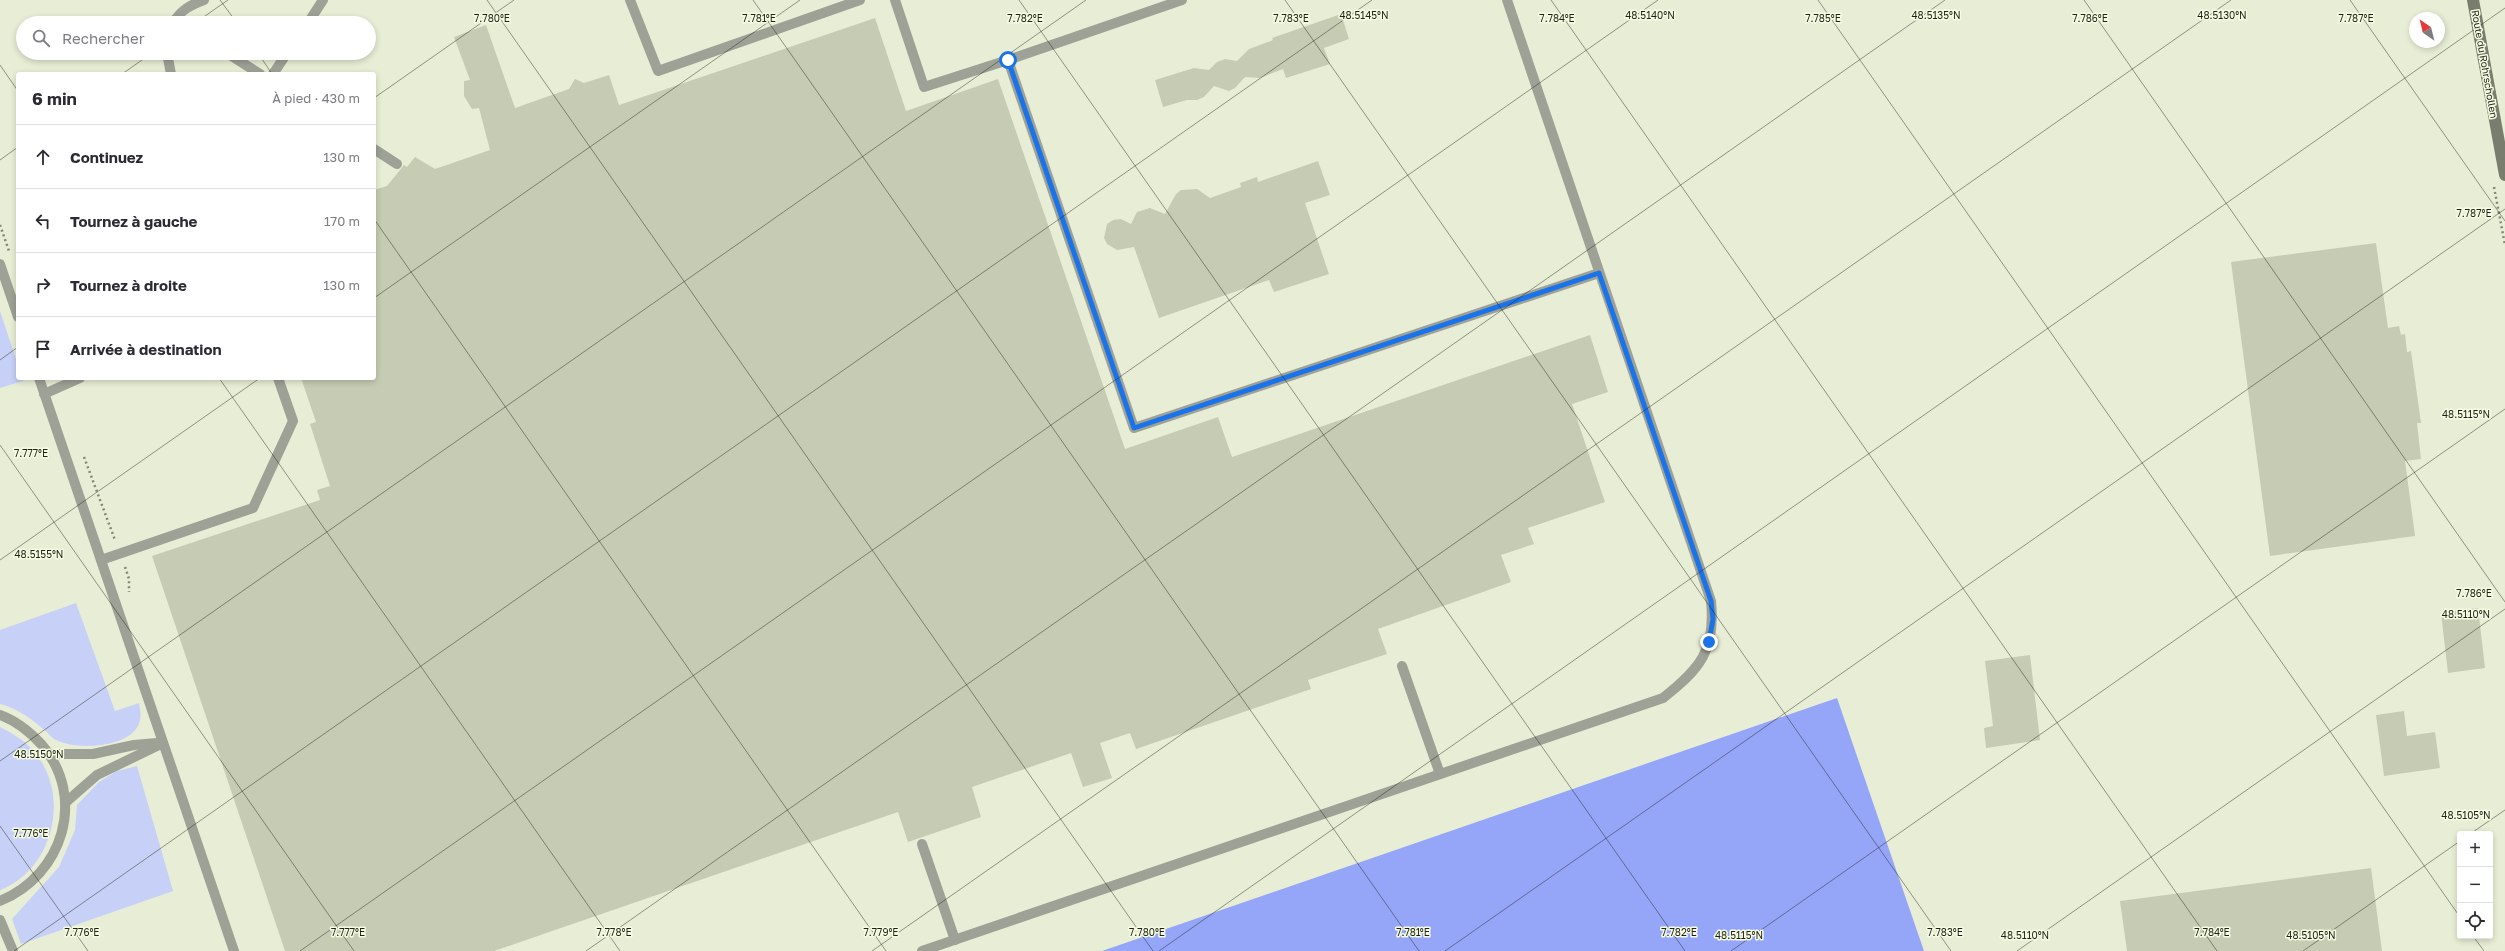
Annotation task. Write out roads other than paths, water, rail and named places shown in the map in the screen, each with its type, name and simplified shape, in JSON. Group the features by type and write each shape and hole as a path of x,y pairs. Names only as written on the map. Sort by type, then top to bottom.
{"street":[{"name":"Route du Rohrschollen","path":"2473,0 2505,175"}],"lane":[{"path":"178,16 179,13 193,4 204,0"},
{"path":"313,16 324,0"},
{"path":"630,0 658,71 860,0"},
{"path":"895,0 924,87 1008,60 1182,0"},
{"path":"922,951 1663,698 1684,682 1701,663 1709,642 1713,619 1711,601 1507,0"},
{"path":"168,60 171,72"},
{"path":"238,60 257,72"},
{"path":"274,72 283,60"},
{"path":"1008,60 1134,428 1599,273"},
{"path":"376,150 397,164"},
{"path":"0,264 16,310"},
{"path":"40,380 234,951"},
{"path":"44,394 76,380"},
{"path":"101,560 253,508 293,421 279,380"},
{"path":"1402,666 1440,774"},
{"path":"0,715 9,718 32,733 50,754 58,769 65,803 60,840 52,858 41,873 27,887 0,901"},
{"path":"50,754 93,754 134,745 163,743"},
{"path":"65,803 97,775 163,743"},
{"path":"922,844 955,940"},
{"path":"0,920 13,951"}]}
